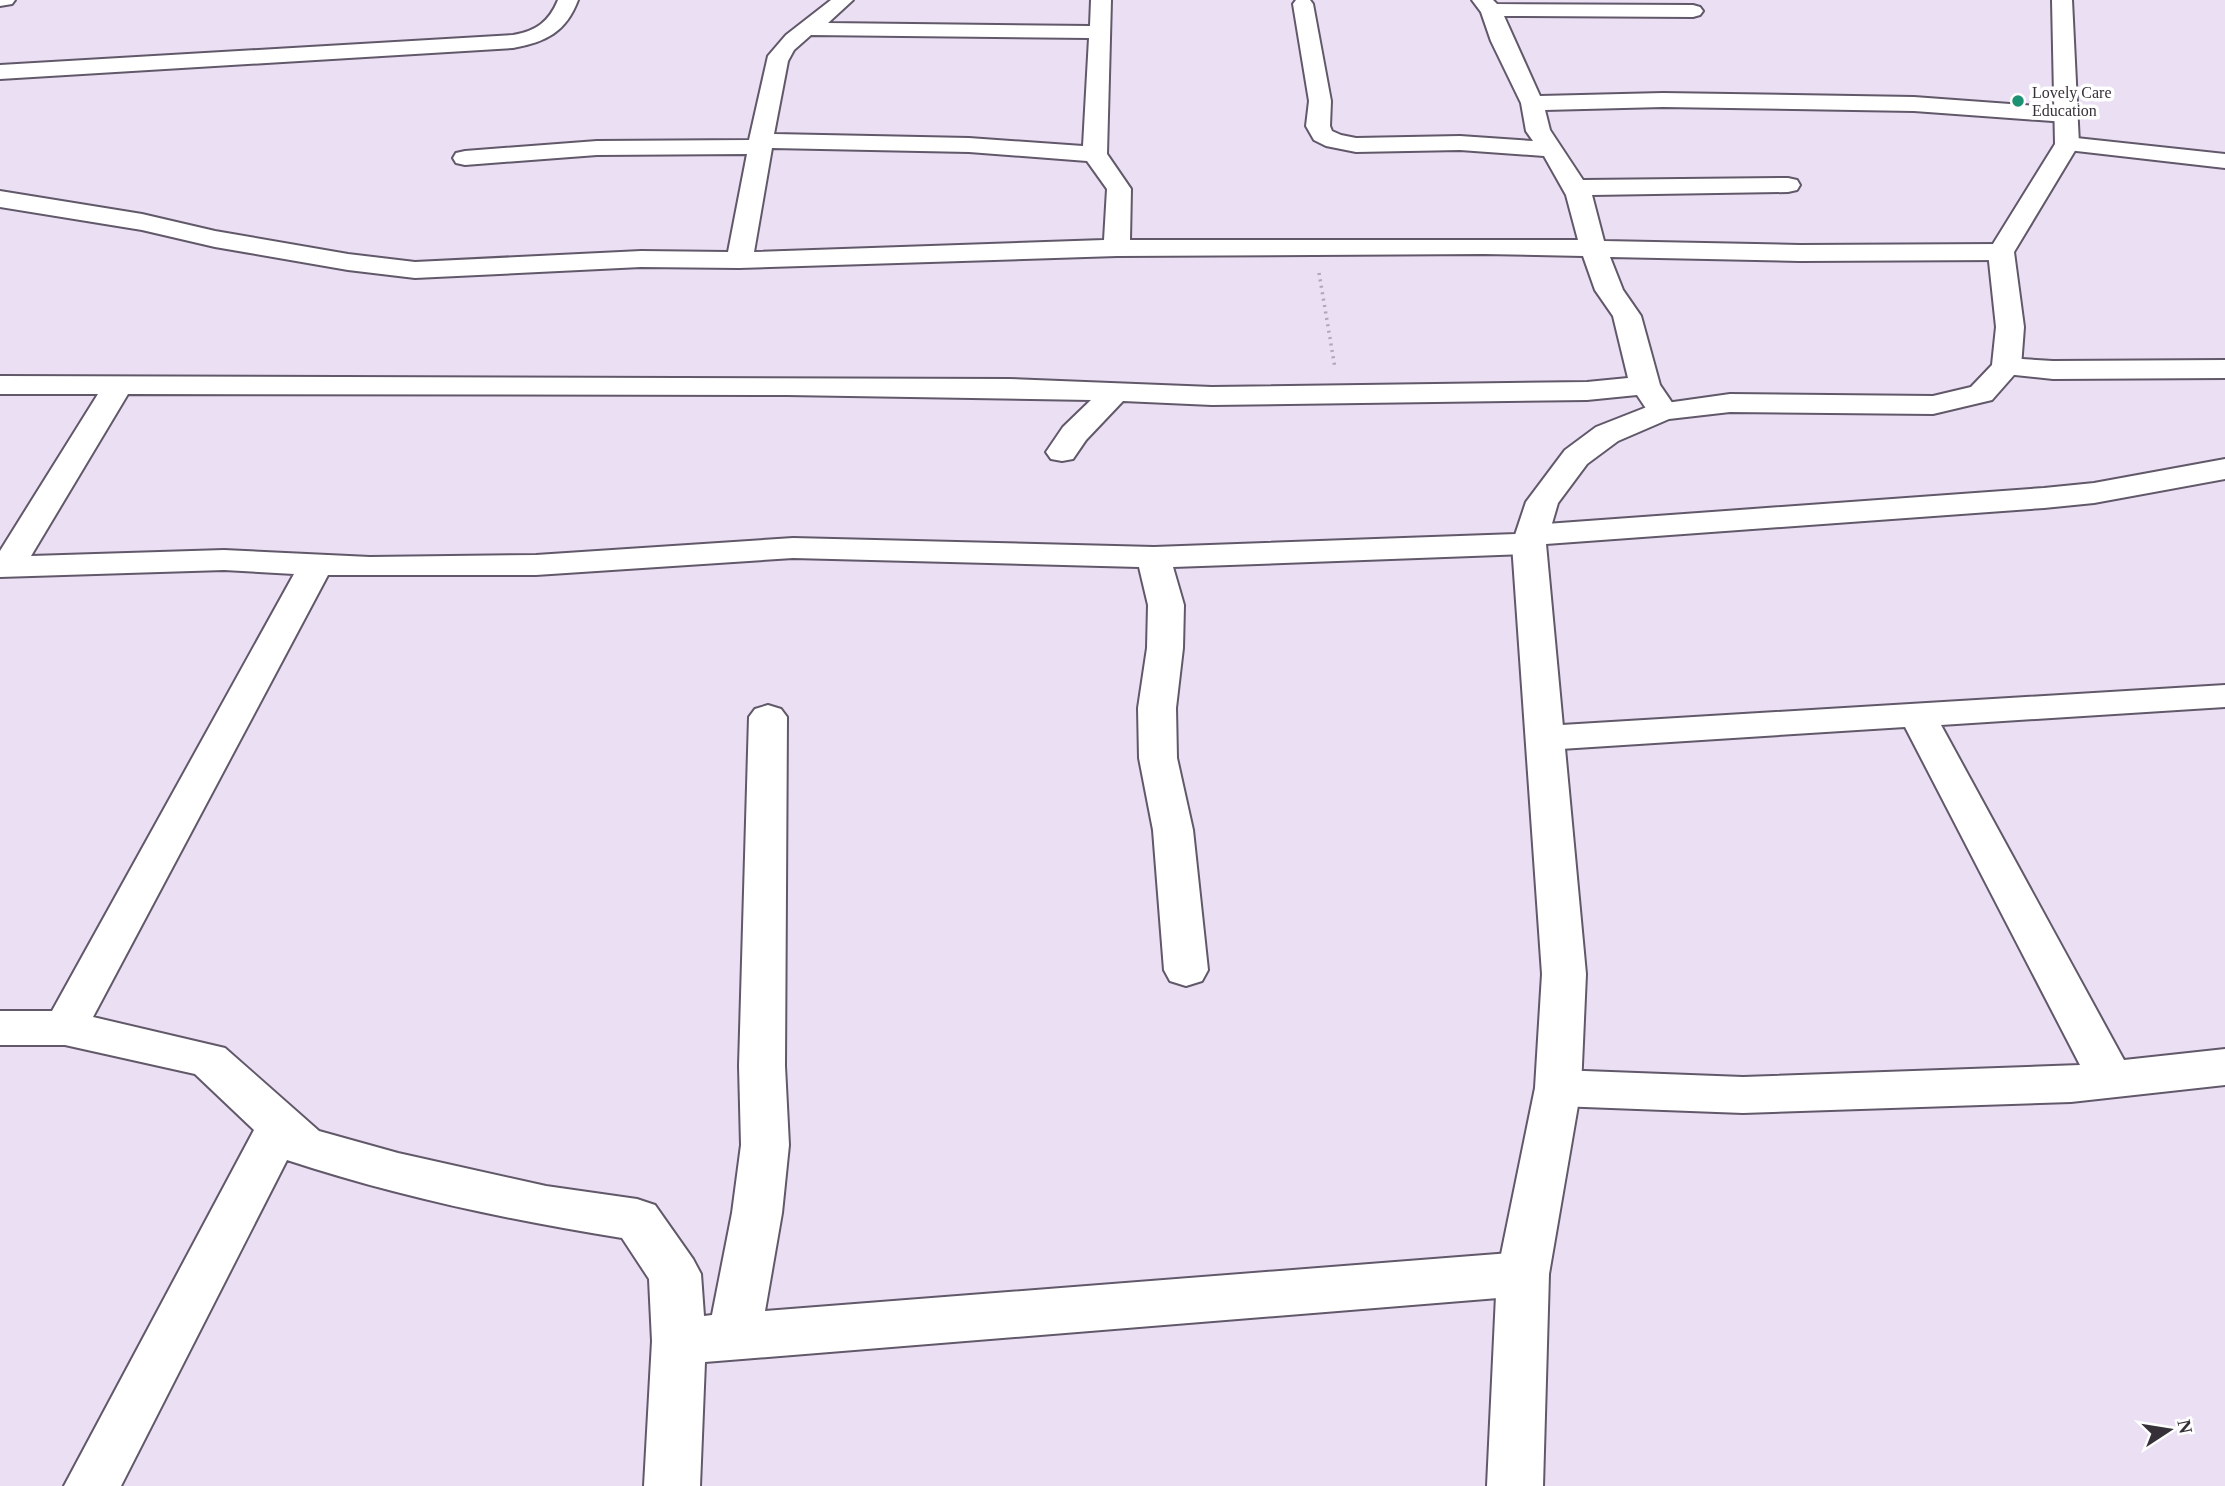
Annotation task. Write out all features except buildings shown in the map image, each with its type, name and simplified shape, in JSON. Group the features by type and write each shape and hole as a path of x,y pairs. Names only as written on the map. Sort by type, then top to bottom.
{"street":[{"path":"0,72 487,45 524,40 548,32 563,18 568,0"},
{"path":"739,260 762,144 763,123 773,88 774,68 783,48 844,0"},
{"path":"1101,0 1095,153 1119,189 1117,248"},
{"path":"0,385 801,386 1212,396 1587,391 1730,403 1933,405 1982,394 2006,366 2010,327 2001,252 2066,129 2062,0"},
{"path":"1303,4 1321,102 1318,127 1322,135 1334,141 1356,145 1460,143 1552,149"},
{"path":"1654,398 1627,316 1609,290 1593,248 1575,188 1538,131 1532,103 1487,5 1693,11"},
{"path":"809,29 1099,32"},
{"path":"1532,103 1663,100 1914,104 2066,129 2225,161"},
{"path":"465,158 597,148 762,144 969,145 1095,153"},
{"path":"1575,188 1788,185"},
{"path":"0,199 142,222 215,239 348,262 415,270 628,259 739,260 1117,248 1593,248 1800,253 2001,252"},
{"path":"2006,366 2067,370 2225,369"},
{"path":"3,567 118,386"},
{"path":"1062,452 1074,434 1116,392"},
{"path":"1515,1486 1523,1274 1558,1088 1564,974 1531,540 1542,502 1576,457 1654,398"},
{"path":"3,567 224,560 316,565 536,565 793,548 1154,557 1531,540 2094,493 2225,470"},
{"path":"1154,557 1166,605 1165,648 1157,708 1158,758 1172,831 1186,970"},
{"path":"65,1028 316,565"},
{"path":"1545,738 2225,696"},
{"path":"1917,715 2111,1079"},
{"path":"734,1336 757,1213 765,1145 762,1066 768,717"},
{"path":"0,1028 65,1028 209,1060 303,1146 342,1159 545,1206 637,1220 675,1274 679,1341 672,1486"},
{"path":"1558,1088 1743,1095 2071,1084 2225,1067"},
{"path":"92,1486 281,1124"},
{"path":"679,1341 1523,1274"}],"path":[{"path":"1314,248 1339,395"}],"place":[{"name":"Lovely Care Education","path":"2018,101"}]}
